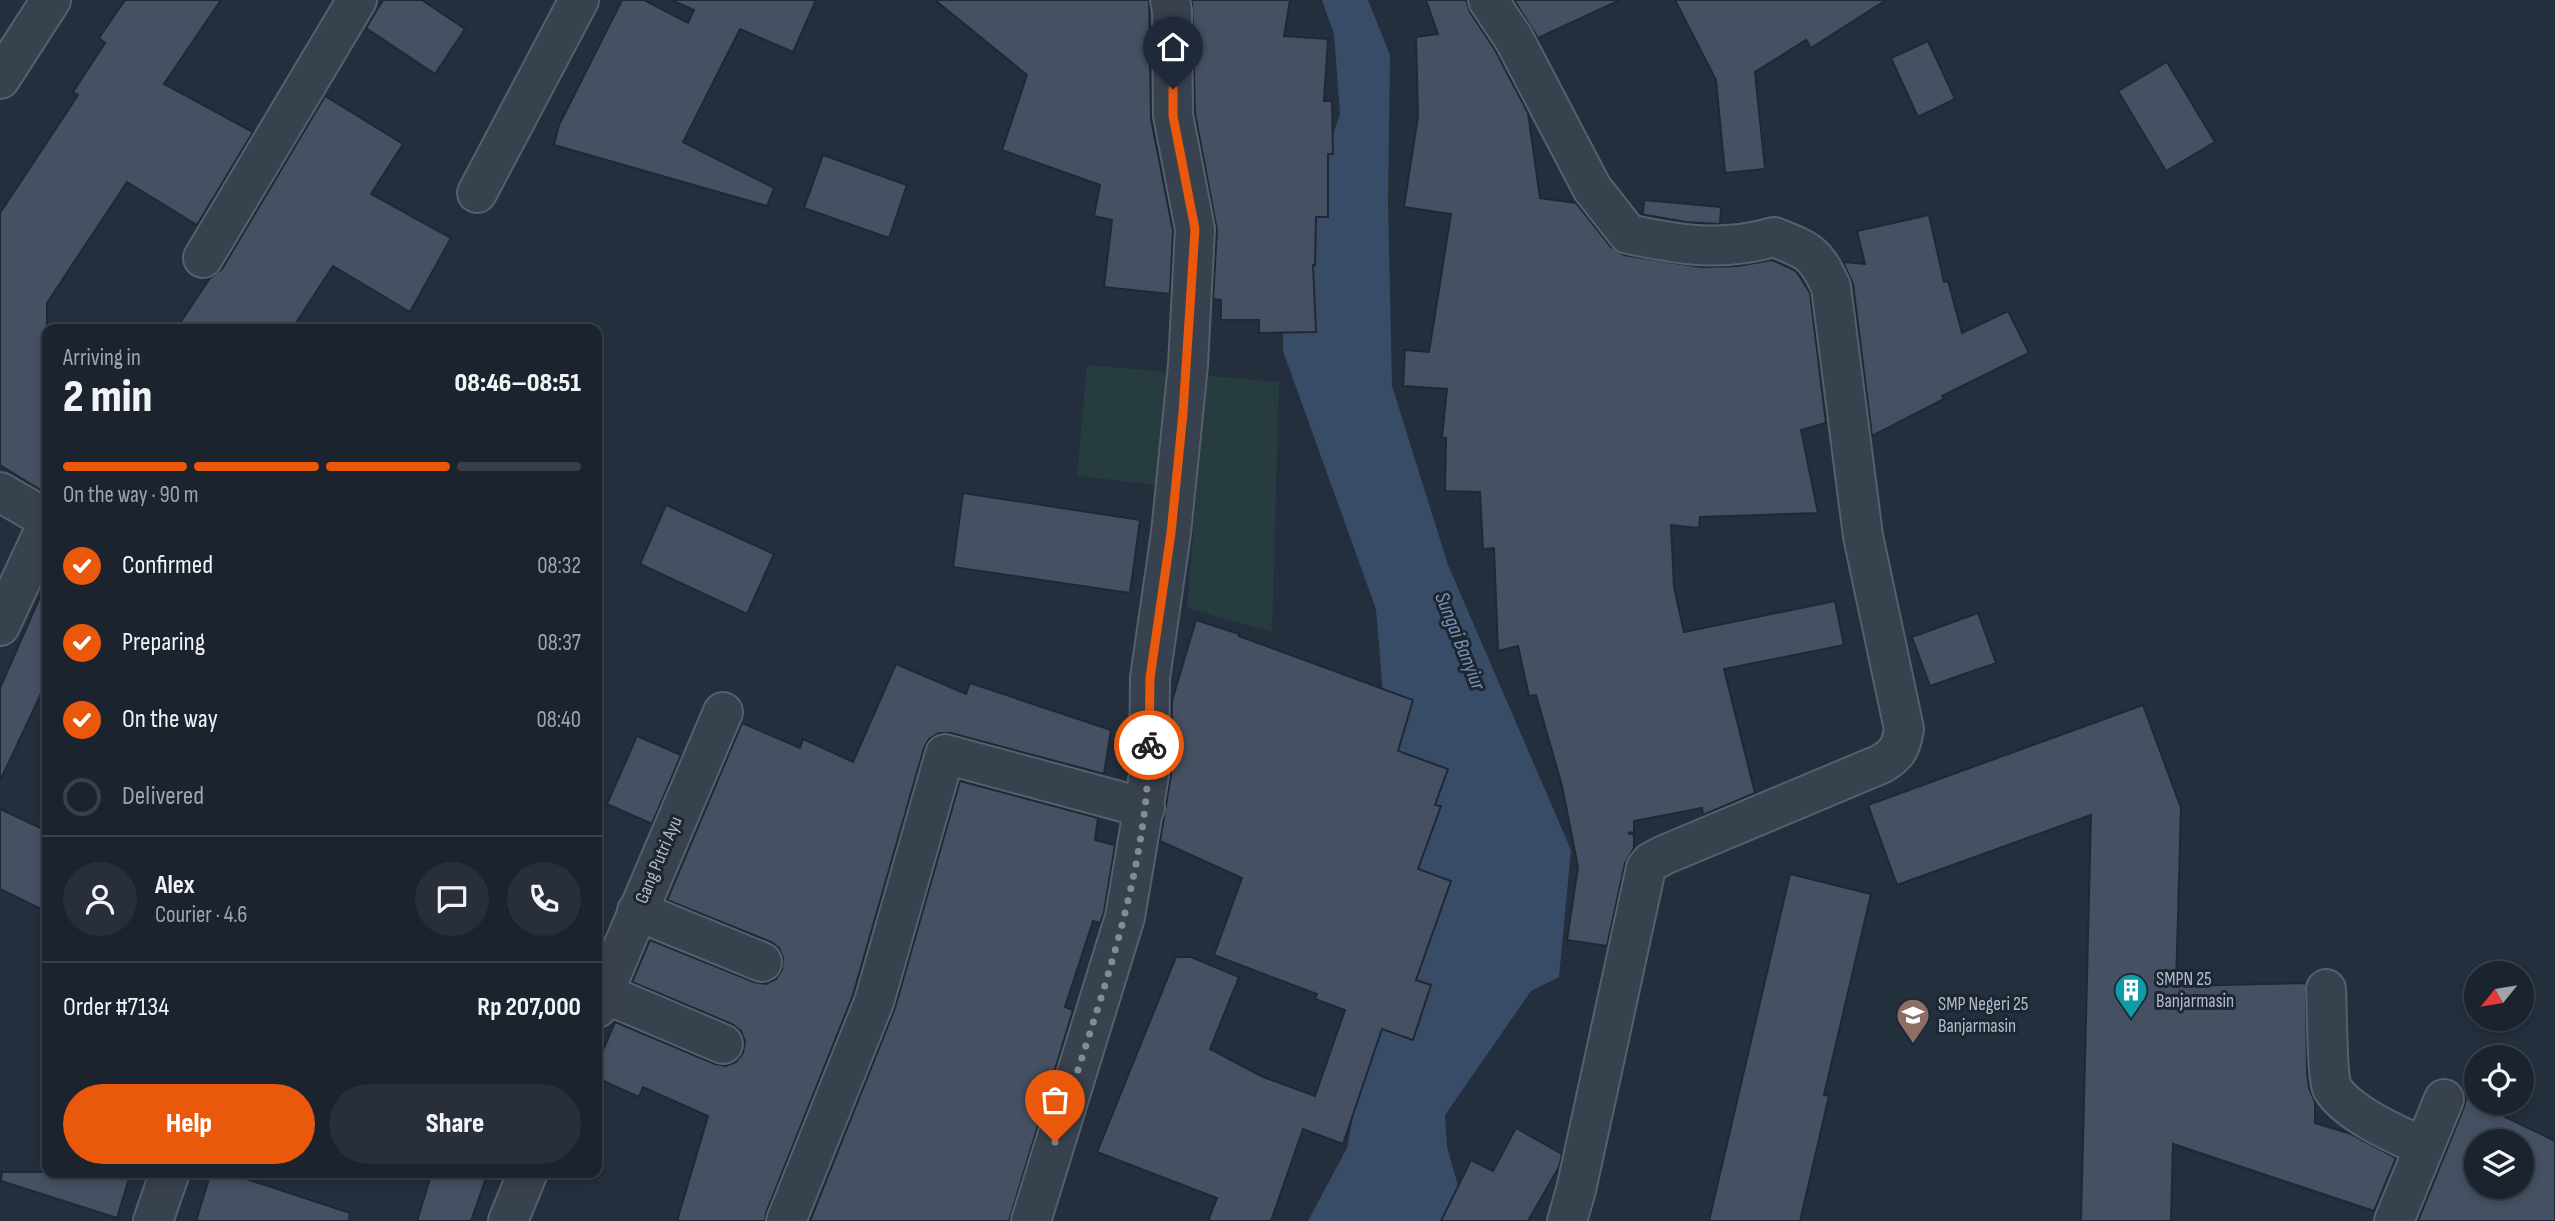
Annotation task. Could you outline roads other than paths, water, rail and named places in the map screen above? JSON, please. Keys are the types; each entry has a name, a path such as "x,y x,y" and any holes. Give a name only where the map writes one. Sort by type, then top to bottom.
{"street":[{"path":"0,79 51,0"},
{"path":"203,258 357,0"},
{"path":"477,193 579,0"},
{"path":"1031,1221 1125,918 1149,775 1150,678 1171,533 1187,378 1195,229 1173,116 1170,0"},
{"path":"1488,0 1514,39 1592,188 1628,234 1684,246 1745,245 1774,237 1814,256 1824,271 1831,287 1863,536 1904,729 1902,745 1896,755 1881,764 1664,855 1651,862 1646,869 1567,1221"},
{"path":"0,492 38,513 42,518"},
{"path":"0,626 42,535"},
{"name":"Gang Putri Ayu","path":"602,996 723,712"},
{"path":"786,1221 874,1002 944,754 1145,808"},
{"path":"637,911 762,962"},
{"path":"2326,989 2331,1086 2343,1100 2378,1126 2424,1147"},
{"path":"602,1002 723,1044"},
{"path":"2394,1221 2444,1099"},
{"path":"153,1221 168,1178"},
{"path":"509,1221 525,1178"}],"water":[{"name":"Sungai Banyiur","path":"1322,0 1368,0 1390,55 1388,202 1392,386 1448,565 1571,850 1559,977 1531,991 1445,1115 1447,1147 1468,1221 1308,1221 1347,1148 1372,1021 1387,742 1376,609 1283,351 1283,315 1304,223 1340,114 1334,34"}],"place":[{"name":"SMPN 25 Banjarmasin","path":"2131,1020"},
{"name":"SMP Negeri 25 Banjarmasin","path":"1913,1045"}]}
